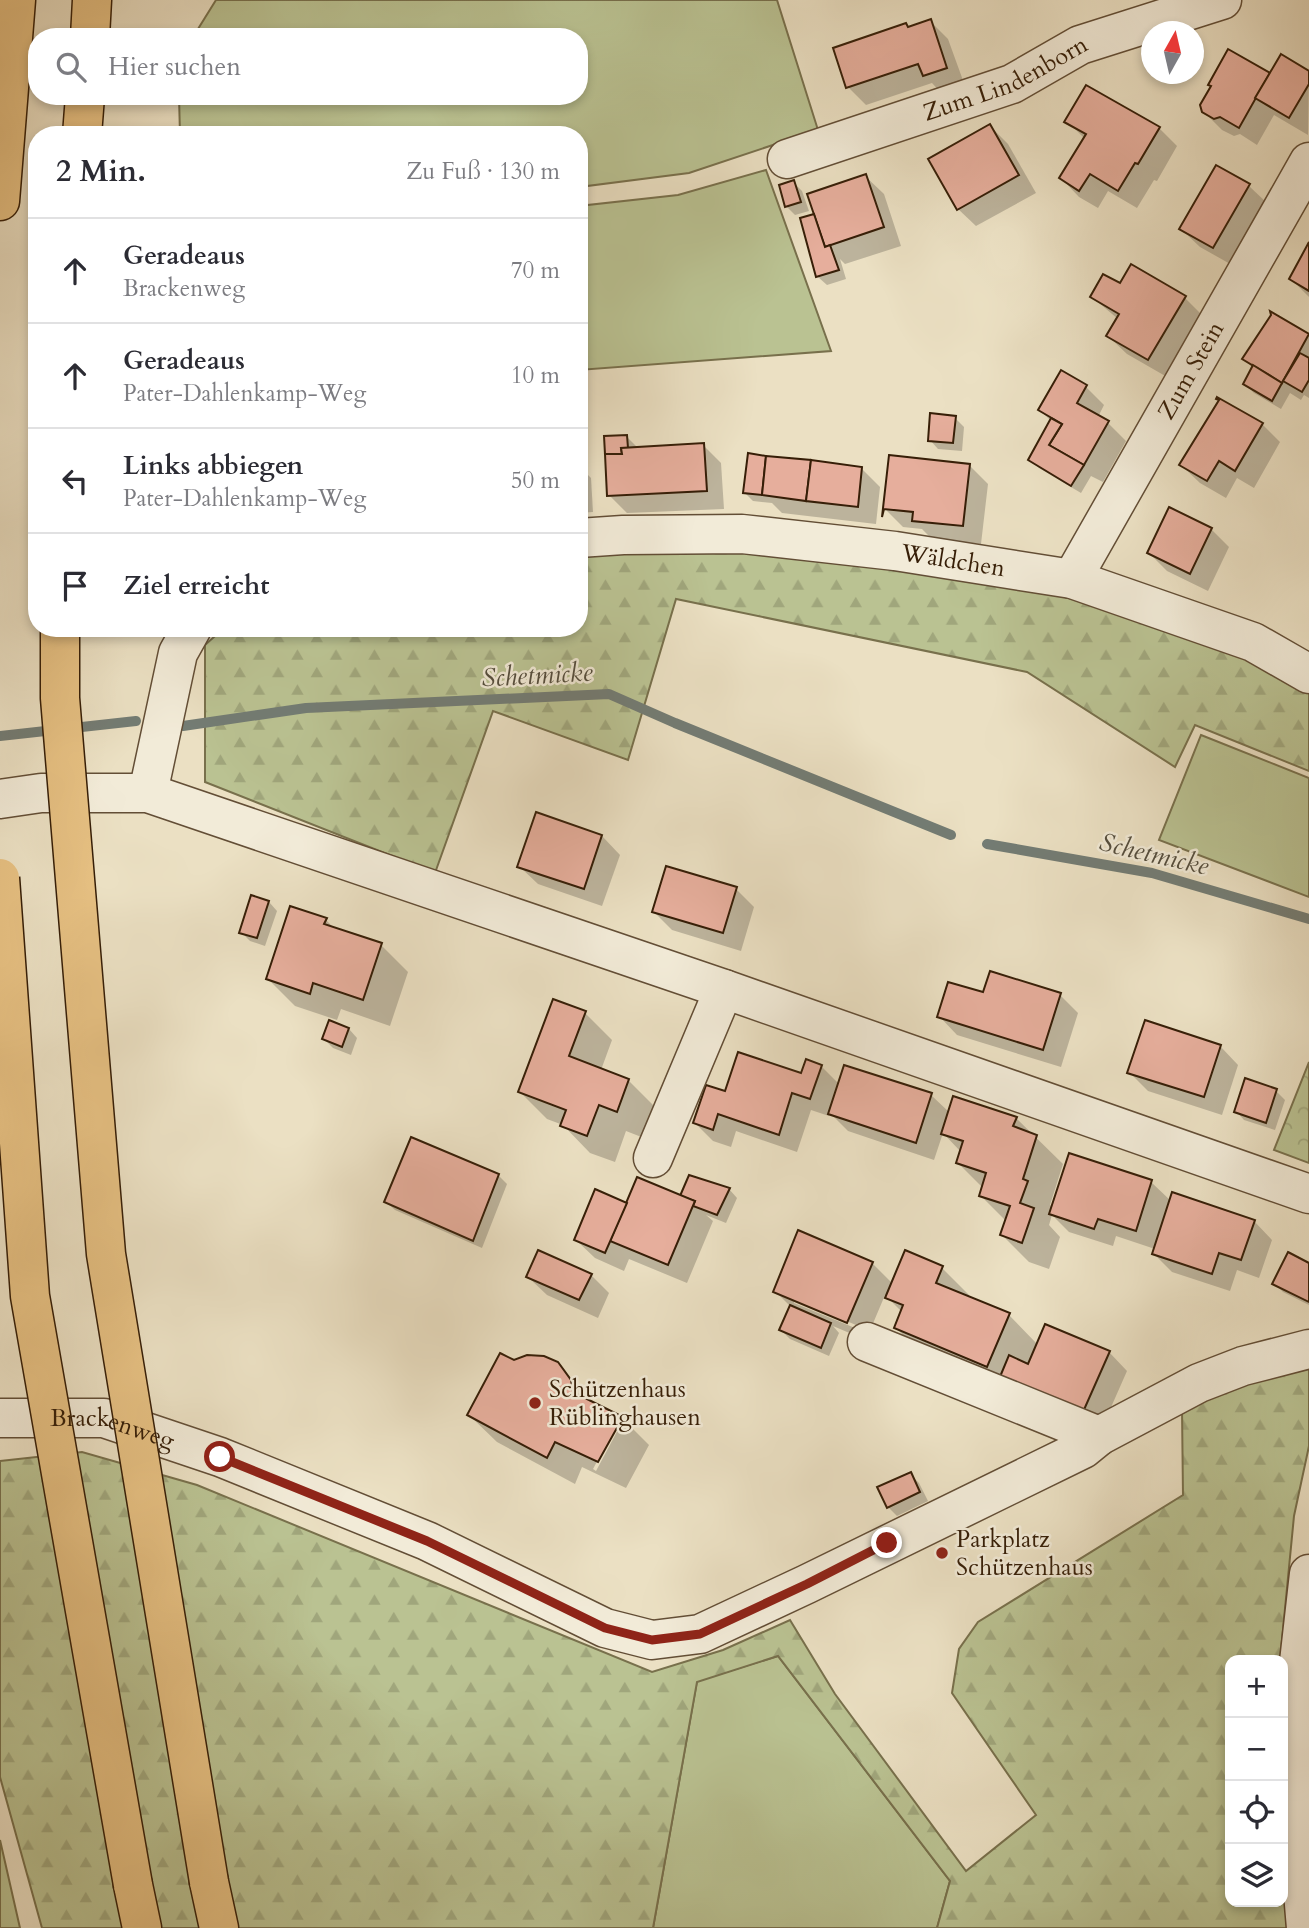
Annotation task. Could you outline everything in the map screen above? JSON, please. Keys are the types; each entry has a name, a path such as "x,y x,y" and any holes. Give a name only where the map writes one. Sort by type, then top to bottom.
{"highway":[{"path":"0,201 16,0"},
{"path":"90,28 92,0"},
{"path":"83,126 84,105"},
{"path":"60,637 60,698 106,1254 209,1882 219,1928"},
{"path":"0,878 30,1296 142,1928"}],"street":[{"name":"Zum Lindenborn","path":"787,159 1012,84 1080,45 1120,15 1222,0"},
{"name":"Zum Stein","path":"1072,579 1309,162"},
{"name":"Wäldchen","path":"588,537 742,534 895,551 1072,579 1253,642 1309,674"},
{"path":"148,793 185,641"},
{"path":"0,799 41,793 148,793 724,989 1309,1194"},
{"path":"653,1158 724,989"},
{"path":"867,1342 1099,1436"},
{"name":"Brackenweg","path":"0,1418 104,1418 220,1457 427,1541 605,1628 652,1640 700,1634 1083,1448 1099,1436 1199,1383 1243,1366 1309,1349"},
{"path":"1306,1928 1295,1798 1298,1671 1309,1574"}],"green space":[{"path":"216,0 777,0 818,130 689,173 588,186 588,126 180,126 179,105 588,105 588,28 199,28"},
{"path":"766,170 831,351 588,369 588,205 678,195"},
{"path":"724,533 986,576 1249,641 1309,672 1309,771 1195,725 1175,767 1027,672 676,599 628,760 493,711 435,873 205,782 205,645 214,637 588,637 588,543"},
{"path":"1201,735 1309,778 1309,897 1159,840"},
{"path":"1309,1062 1309,1163 1274,1150"},
{"path":"1309,1351 1309,1446 1294,1516 1280,1655 1225,1655 1225,1907 1288,1907 1288,1770 1309,1928 937,1928 950,1881 778,1656 697,1682 653,1928 42,1928 0,1777 0,1461 82,1452 197,1485 652,1672 723,1650 790,1620 835,1694 966,1871 1036,1815 952,1693 959,1649 978,1622 1183,1495 1182,1409"},
{"path":"778,1656 950,1881 937,1928 653,1928 697,1681"},
{"path":"0,1840 20,1928 0,1928"}],"building":[{"path":"931,19 947,68 923,76 918,64 846,88 833,48 906,23 908,27"},
{"path":"1228,49 1270,73 1239,128 1220,117 1214,119 1202,112 1200,105"},
{"path":"1281,54 1309,71 1309,84 1289,118 1255,98"},
{"path":"1086,85 1160,127 1118,191 1090,174 1079,191 1059,178 1086,134 1064,122"},
{"path":"990,124 1019,175 957,210 928,159"},
{"path":"1216,165 1250,184 1213,248 1179,229"},
{"path":"866,174 884,227 825,247 807,194"},
{"path":"794,180 801,202 785,207 779,185"},
{"path":"814,214 825,247 830,245 839,270 816,277 800,218"},
{"path":"1309,242 1309,291 1289,279"},
{"path":"1131,264 1186,296 1148,360 1106,336 1119,314 1090,297 1103,274 1120,283"},
{"path":"1270,311 1309,334 1282,383 1242,359 1271,315"},
{"path":"1300,353 1309,358 1309,380 1302,392 1283,381"},
{"path":"1253,365 1282,383 1272,401 1243,384"},
{"path":"1061,370 1087,385 1077,403 1109,421 1084,465 1049,445 1062,424 1038,410"},
{"path":"1217,397 1263,423 1235,471 1219,461 1207,481 1179,465 1219,400"},
{"path":"930,413 956,416 953,443 928,441"},
{"path":"1051,418 1062,424 1049,445 1084,465 1071,486 1028,460"},
{"path":"627,435 628,448 621,448 622,454 605,454 604,436"},
{"path":"704,443 707,491 607,496 605,454 622,454 621,448"},
{"path":"748,453 766,456 762,495 743,493"},
{"path":"889,455 970,464 963,526 912,521 913,512 884,509 882,517"},
{"path":"766,456 811,460 806,501 762,495"},
{"path":"811,460 862,467 858,507 806,501"},
{"path":"1169,507 1212,528 1190,574 1147,553"},
{"path":"536,812 602,835 584,889 517,867"},
{"path":"666,866 737,887 723,933 652,912"},
{"path":"251,895 269,901 257,938 239,933"},
{"path":"290,906 327,918 324,924 382,943 363,1000 313,983 310,994 266,979"},
{"path":"990,971 1061,993 1043,1050 937,1017 948,982 983,992"},
{"path":"553,999 586,1011 569,1056 629,1079 617,1112 599,1105 587,1136 560,1126 566,1110 518,1092"},
{"path":"329,1020 349,1028 342,1047 322,1039"},
{"path":"1145,1020 1221,1045 1204,1097 1127,1073"},
{"path":"738,1052 801,1073 806,1059 822,1065 810,1099 792,1093 779,1135 718,1114 713,1130 693,1123 706,1085 725,1091"},
{"path":"844,1065 932,1093 916,1143 828,1114"},
{"path":"1245,1078 1277,1089 1266,1123 1234,1112"},
{"path":"953,1096 1017,1117 1013,1126 1037,1135 1023,1179 1028,1181 1020,1203 1034,1208 1022,1243 1000,1235 1010,1206 979,1196 986,1173 956,1163 963,1141 941,1134"},
{"path":"411,1137 499,1174 473,1241 384,1202"},
{"path":"1069,1153 1152,1180 1136,1231 1098,1219 1094,1229 1049,1214"},
{"path":"689,1175 730,1188 717,1215 693,1206 695,1201 680,1196"},
{"path":"637,1177 695,1201 668,1265 610,1241"},
{"path":"595,1189 627,1203 605,1253 574,1240"},
{"path":"1172,1192 1255,1220 1241,1260 1219,1253 1212,1274 1152,1254"},
{"path":"798,1230 873,1262 847,1323 773,1292"},
{"path":"538,1250 592,1274 579,1300 526,1277"},
{"path":"905,1250 943,1266 936,1283 1010,1313 987,1367 894,1328 903,1305 885,1298"},
{"path":"1288,1252 1309,1263 1309,1302 1272,1284"},
{"path":"790,1305 831,1323 821,1348 779,1330"},
{"path":"1045,1324 1110,1351 1083,1412 997,1384 1009,1355 1028,1364"},
{"name":"Schützenhaus Rüblinghausen","path":"500,1353 514,1360 527,1355 544,1356 558,1362 571,1380 573,1392 623,1417 598,1462 555,1442 547,1458 467,1415"},
{"path":"911,1472 920,1492 887,1508 877,1487"}],"waterway":[{"name":"Schetmicke","path":"183,726 306,708 609,694 951,835"},
{"name":"Schetmicke","path":"0,736 136,721"},
{"name":"Schetmicke","path":"987,844 1152,873 1309,919"}],"place":[{"name":"Schützenhaus Rüblinghausen","path":"535,1403"},
{"name":"Parkplatz Schützenhaus","path":"942,1553"}],"route":[{"path":"220,1457 427,1541 605,1628 652,1640 700,1634 887,1543"}]}
